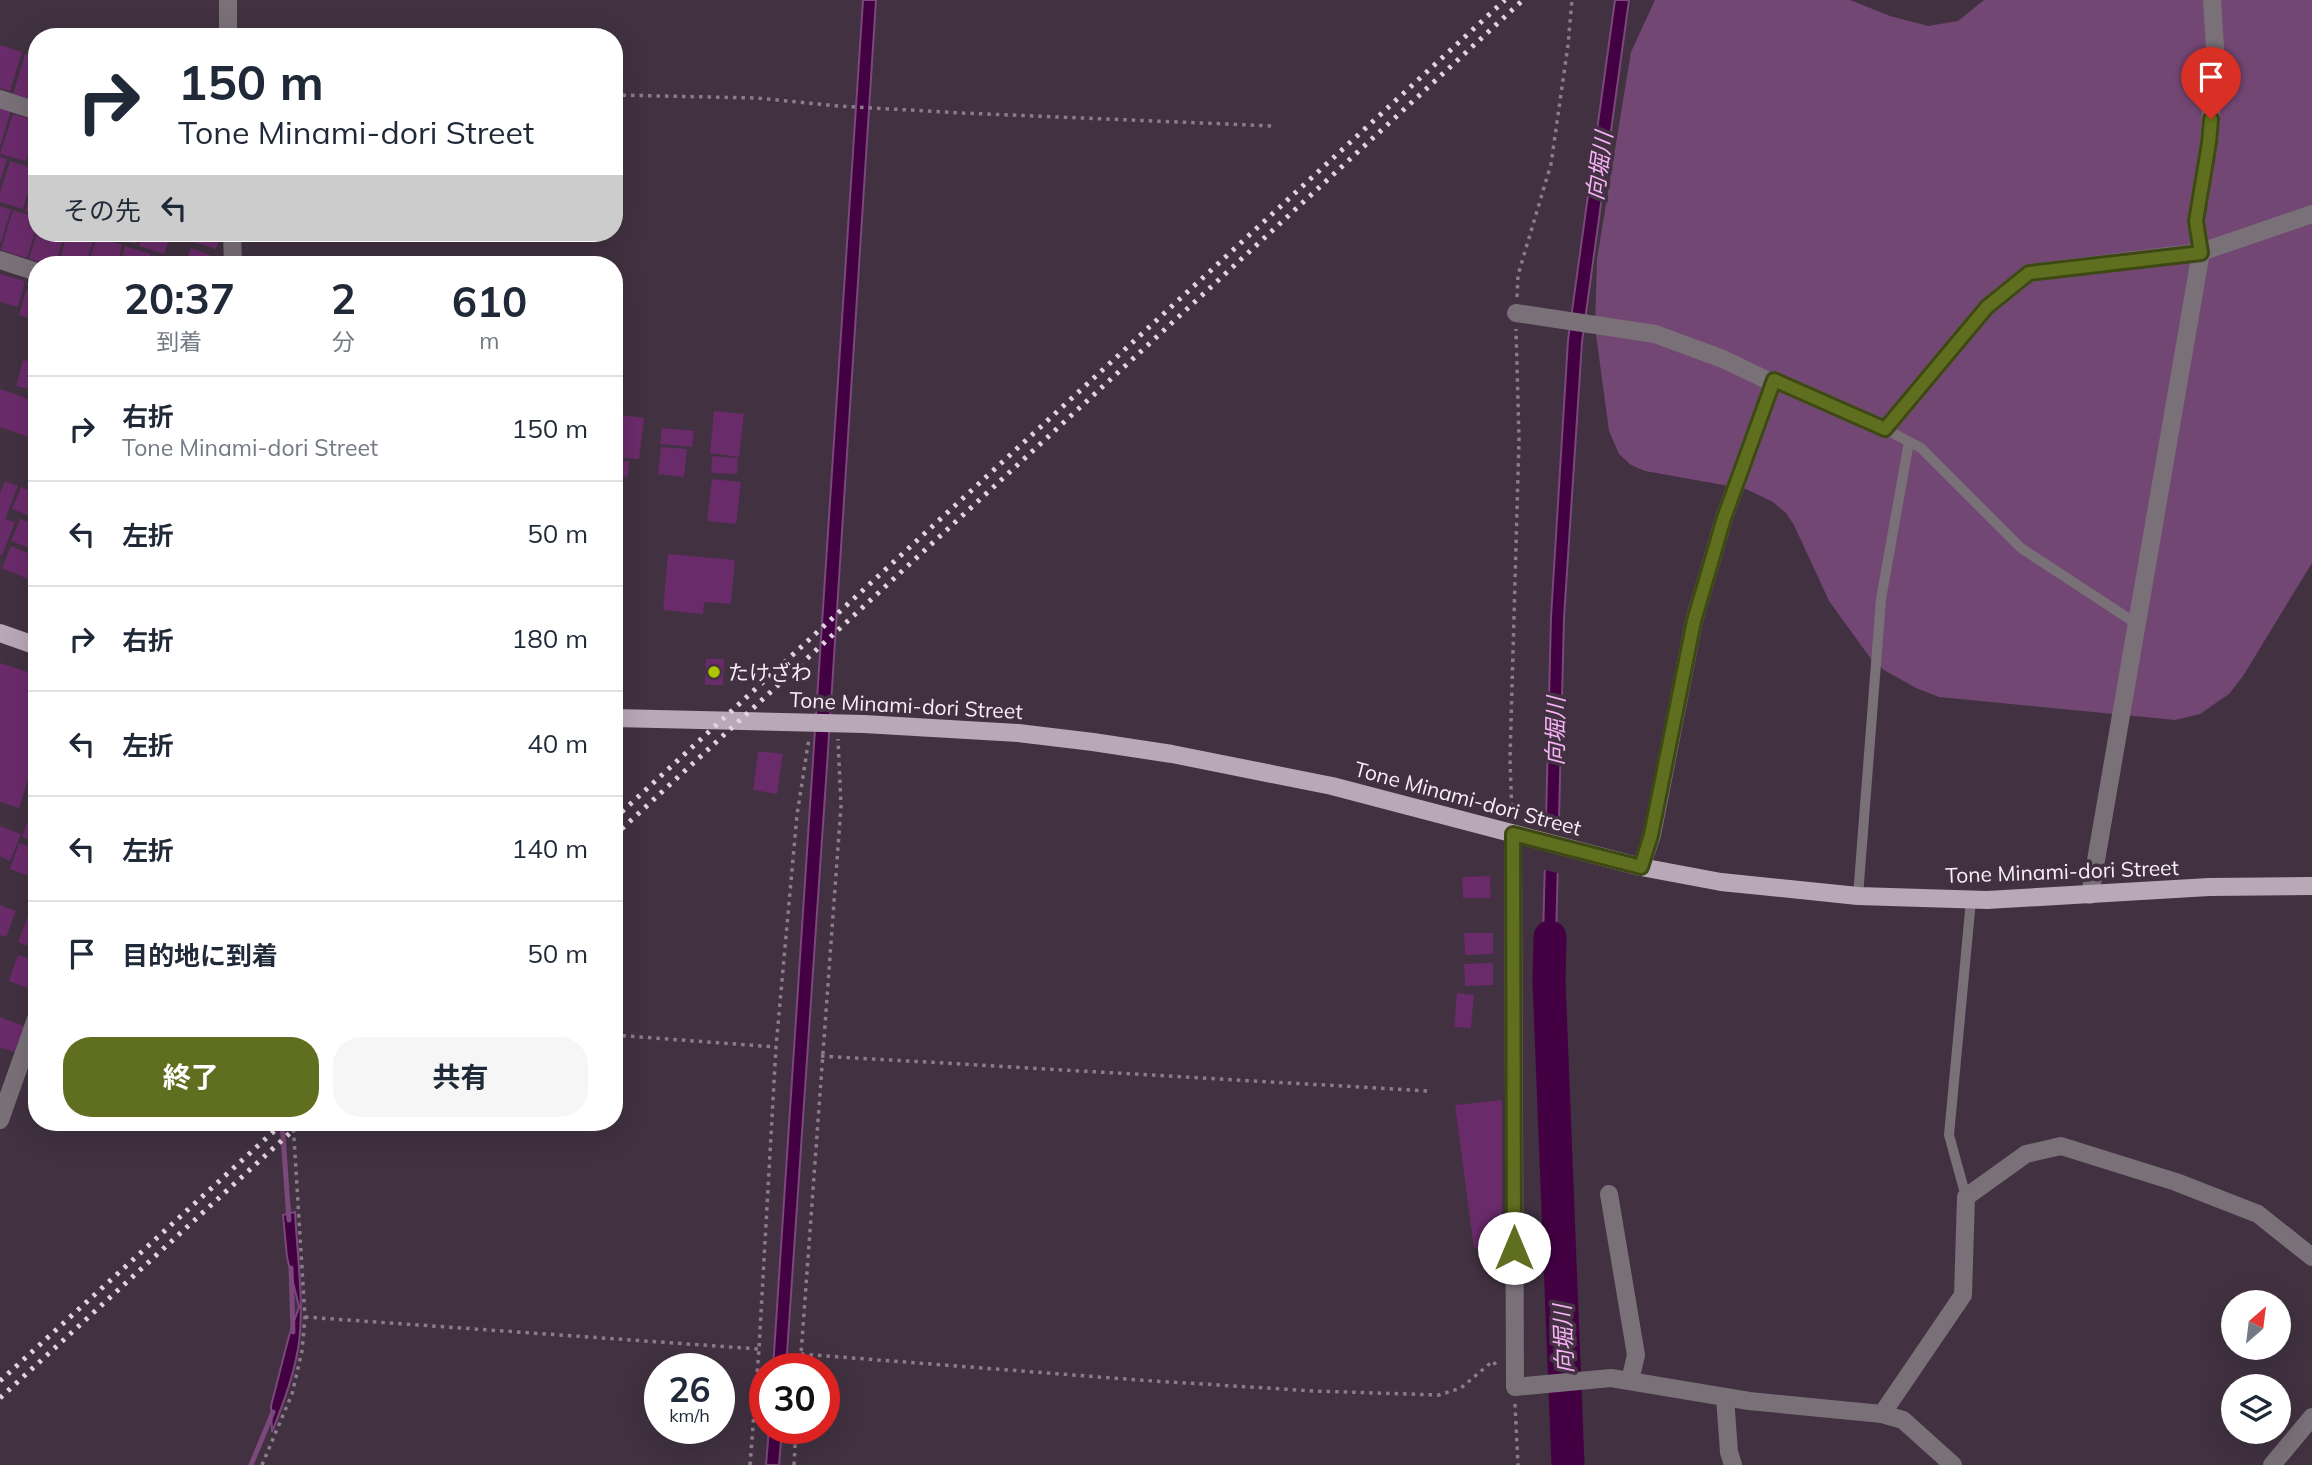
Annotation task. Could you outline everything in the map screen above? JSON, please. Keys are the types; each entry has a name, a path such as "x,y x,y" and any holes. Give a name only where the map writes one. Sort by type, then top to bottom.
{"main road":[{"path":"0,633 28,643"},
{"name":"Tone Minami-dori Street","path":"623,718 839,722 1018,733 1172,754 1332,786 1641,867 1721,882 1858,896 1971,900 2209,887 2312,886"}],"street":[{"path":"228,0 228,28"},
{"path":"2090,895 2201,253 2196,221 2209,143 2215,47 2212,0"},
{"path":"0,99 28,108"},
{"path":"1641,867 1651,835 1694,621 1724,518 1774,380 1885,429 1987,307 2029,273 2201,253 2312,214"},
{"path":"0,260 28,269"},
{"path":"1516,313 1655,334 1723,359 1773,383"},
{"path":"1516,835 1515,1387 1611,1378 1725,1397 1882,1414 1903,1420 1953,1465"},
{"path":"0,1120 28,1041"},
{"path":"1882,1414 1963,1295 1966,1197 2026,1154 2061,1146 2176,1182 2258,1214 2312,1257"},
{"path":"1609,1194 1636,1355 1630,1381"},
{"path":"1725,1397 1729,1452 1733,1465"},
{"path":"2272,1465 2312,1417"}],"lane":[{"path":"1885,429 1921,448 2021,548 2137,624"},
{"path":"1858,896 1881,599 1909,442"},
{"path":"1966,1197 1949,1135 1971,900"}],"path":[{"path":"1516,835 1510,759 1519,439 1516,313 1518,275 1550,164 1572,0"},
{"path":"623,95 757,98 962,113 1274,125"},
{"path":"750,1465 776,1047 797,815 810,722"},
{"path":"801,1353 841,806 839,722"},
{"path":"623,1036 776,1047"},
{"path":"821,1056 1428,1091"},
{"path":"262,1465 292,1394 302,1352 305,1317 294,1131"},
{"path":"305,1317 759,1349"},
{"path":"840,1357 1314,1391 1439,1395 1461,1388 1493,1361 1515,1387 1518,1465"},
{"path":"794,1465 795,1444"}],"shaded area":[{"path":"1655,0 1850,0 1890,16 1928,26 1958,21 1984,0 2312,0 2312,563 2243,676 2229,694 2200,714 2175,720 1939,697 1916,688 1884,670 1871,659 1829,601 1794,525 1786,513 1773,502 1746,489 1645,471 1631,465 1619,454 1609,431 1595,327 1597,259 1631,52"}],"water":[{"path":"863,0 876,0 787,1353 774,1353"},
{"path":"1615,0 1629,0 1582,342 1564,618 1555,980 1542,980 1551,617 1568,340"},
{"path":"295,1212 301,1299 300,1333 296,1360 272,1432 271,1406 299,1307 287,1257 283,1215"},
{"path":"768,1444 781,1444 779,1465 766,1465"}],"pier":[{"path":"1542,816 1563,822 1561,874 1541,869"}],"building":[{"path":"0,45 22,52 10,91 0,88"},
{"path":"25,54 28,55 28,98 13,94"},
{"path":"0,107 11,110 1,144 0,143"},
{"path":"13,114 28,118 26,161 0,154"},
{"path":"0,157 7,159 1,179 0,179"},
{"path":"10,161 28,167 28,192 23,209 0,202 0,193"},
{"path":"0,206 11,210 1,242 0,242"},
{"path":"13,210 28,215 28,242 32,242 27,258 1,250"},
{"path":"34,242 62,242 58,256 30,256"},
{"path":"65,242 93,242 88,256 61,256"},
{"path":"95,242 122,245 119,256 91,256"},
{"path":"140,242 168,242 164,254 139,246"},
{"path":"194,242 218,242 216,249"},
{"path":"125,246 151,254 150,256 122,256"},
{"path":"191,248 213,256 188,256"},
{"path":"0,274 25,281 18,307 0,302"},
{"path":"26,290 28,290 28,318 19,315"},
{"path":"23,360 28,361 28,389 16,386"},
{"path":"0,389 28,399 28,437 0,427"},
{"path":"714,411 744,414 739,457 710,453"},
{"path":"623,415 644,418 639,459 623,458"},
{"path":"662,428 694,431 692,447 660,444"},
{"path":"661,447 687,449 684,477 658,474"},
{"path":"712,456 738,458 737,474 711,473"},
{"path":"623,461 629,461 628,477 623,476"},
{"path":"712,479 741,482 736,524 707,521"},
{"path":"5,481 18,486 5,519 15,522 2,555 0,494"},
{"path":"21,487 28,490 28,515 12,509"},
{"path":"20,519 28,522 28,548 11,541"},
{"path":"11,546 28,553 28,579 2,568"},
{"path":"668,554 735,560 731,604 704,602 703,614 663,610"},
{"name":"たけざわ","path":"706,659 724,659 723,685 705,685"},
{"path":"0,663 28,672 28,780 19,808 0,802"},
{"path":"758,751 783,754 777,794 753,790"},
{"path":"28,821 28,839 22,837"},
{"path":"0,826 21,834 10,861 0,856"},
{"path":"19,843 28,846 28,876 10,869"},
{"path":"1490,876 1491,898 1463,898 1462,877"},
{"path":"0,905 16,911 6,937 0,935"},
{"path":"28,916 28,946 18,942"},
{"path":"1464,933 1493,933 1493,954 1465,955"},
{"path":"18,955 28,959 28,988 9,981"},
{"path":"1493,963 1493,985 1465,986 1464,964"},
{"path":"1457,993 1474,995 1471,1028 1454,1027"},
{"path":"0,1017 24,1026 14,1052 0,1047"},
{"path":"1502,1100 1502,1246 1474,1248 1455,1105"}],"waterway":[{"name":"向堀川","path":"1550,937 1549,981 1568,1465"},
{"path":"283,1131 289,1220"},
{"path":"291,1268 293,1332"},
{"path":"251,1465 273,1412"}],"railway":[{"path":"623,811 1505,0"},
{"path":"623,828 1523,0"},
{"path":"0,1381 274,1131"},
{"path":"0,1398 292,1131"}],"place":[{"name":"たけざわ","path":"714,672"}],"route":[{"path":"1514,1248 1513,834 1641,867 1650,842 1694,621 1724,518 1774,380 1885,429 1987,307 2029,273 2201,253 2196,221 2211,119"}]}
